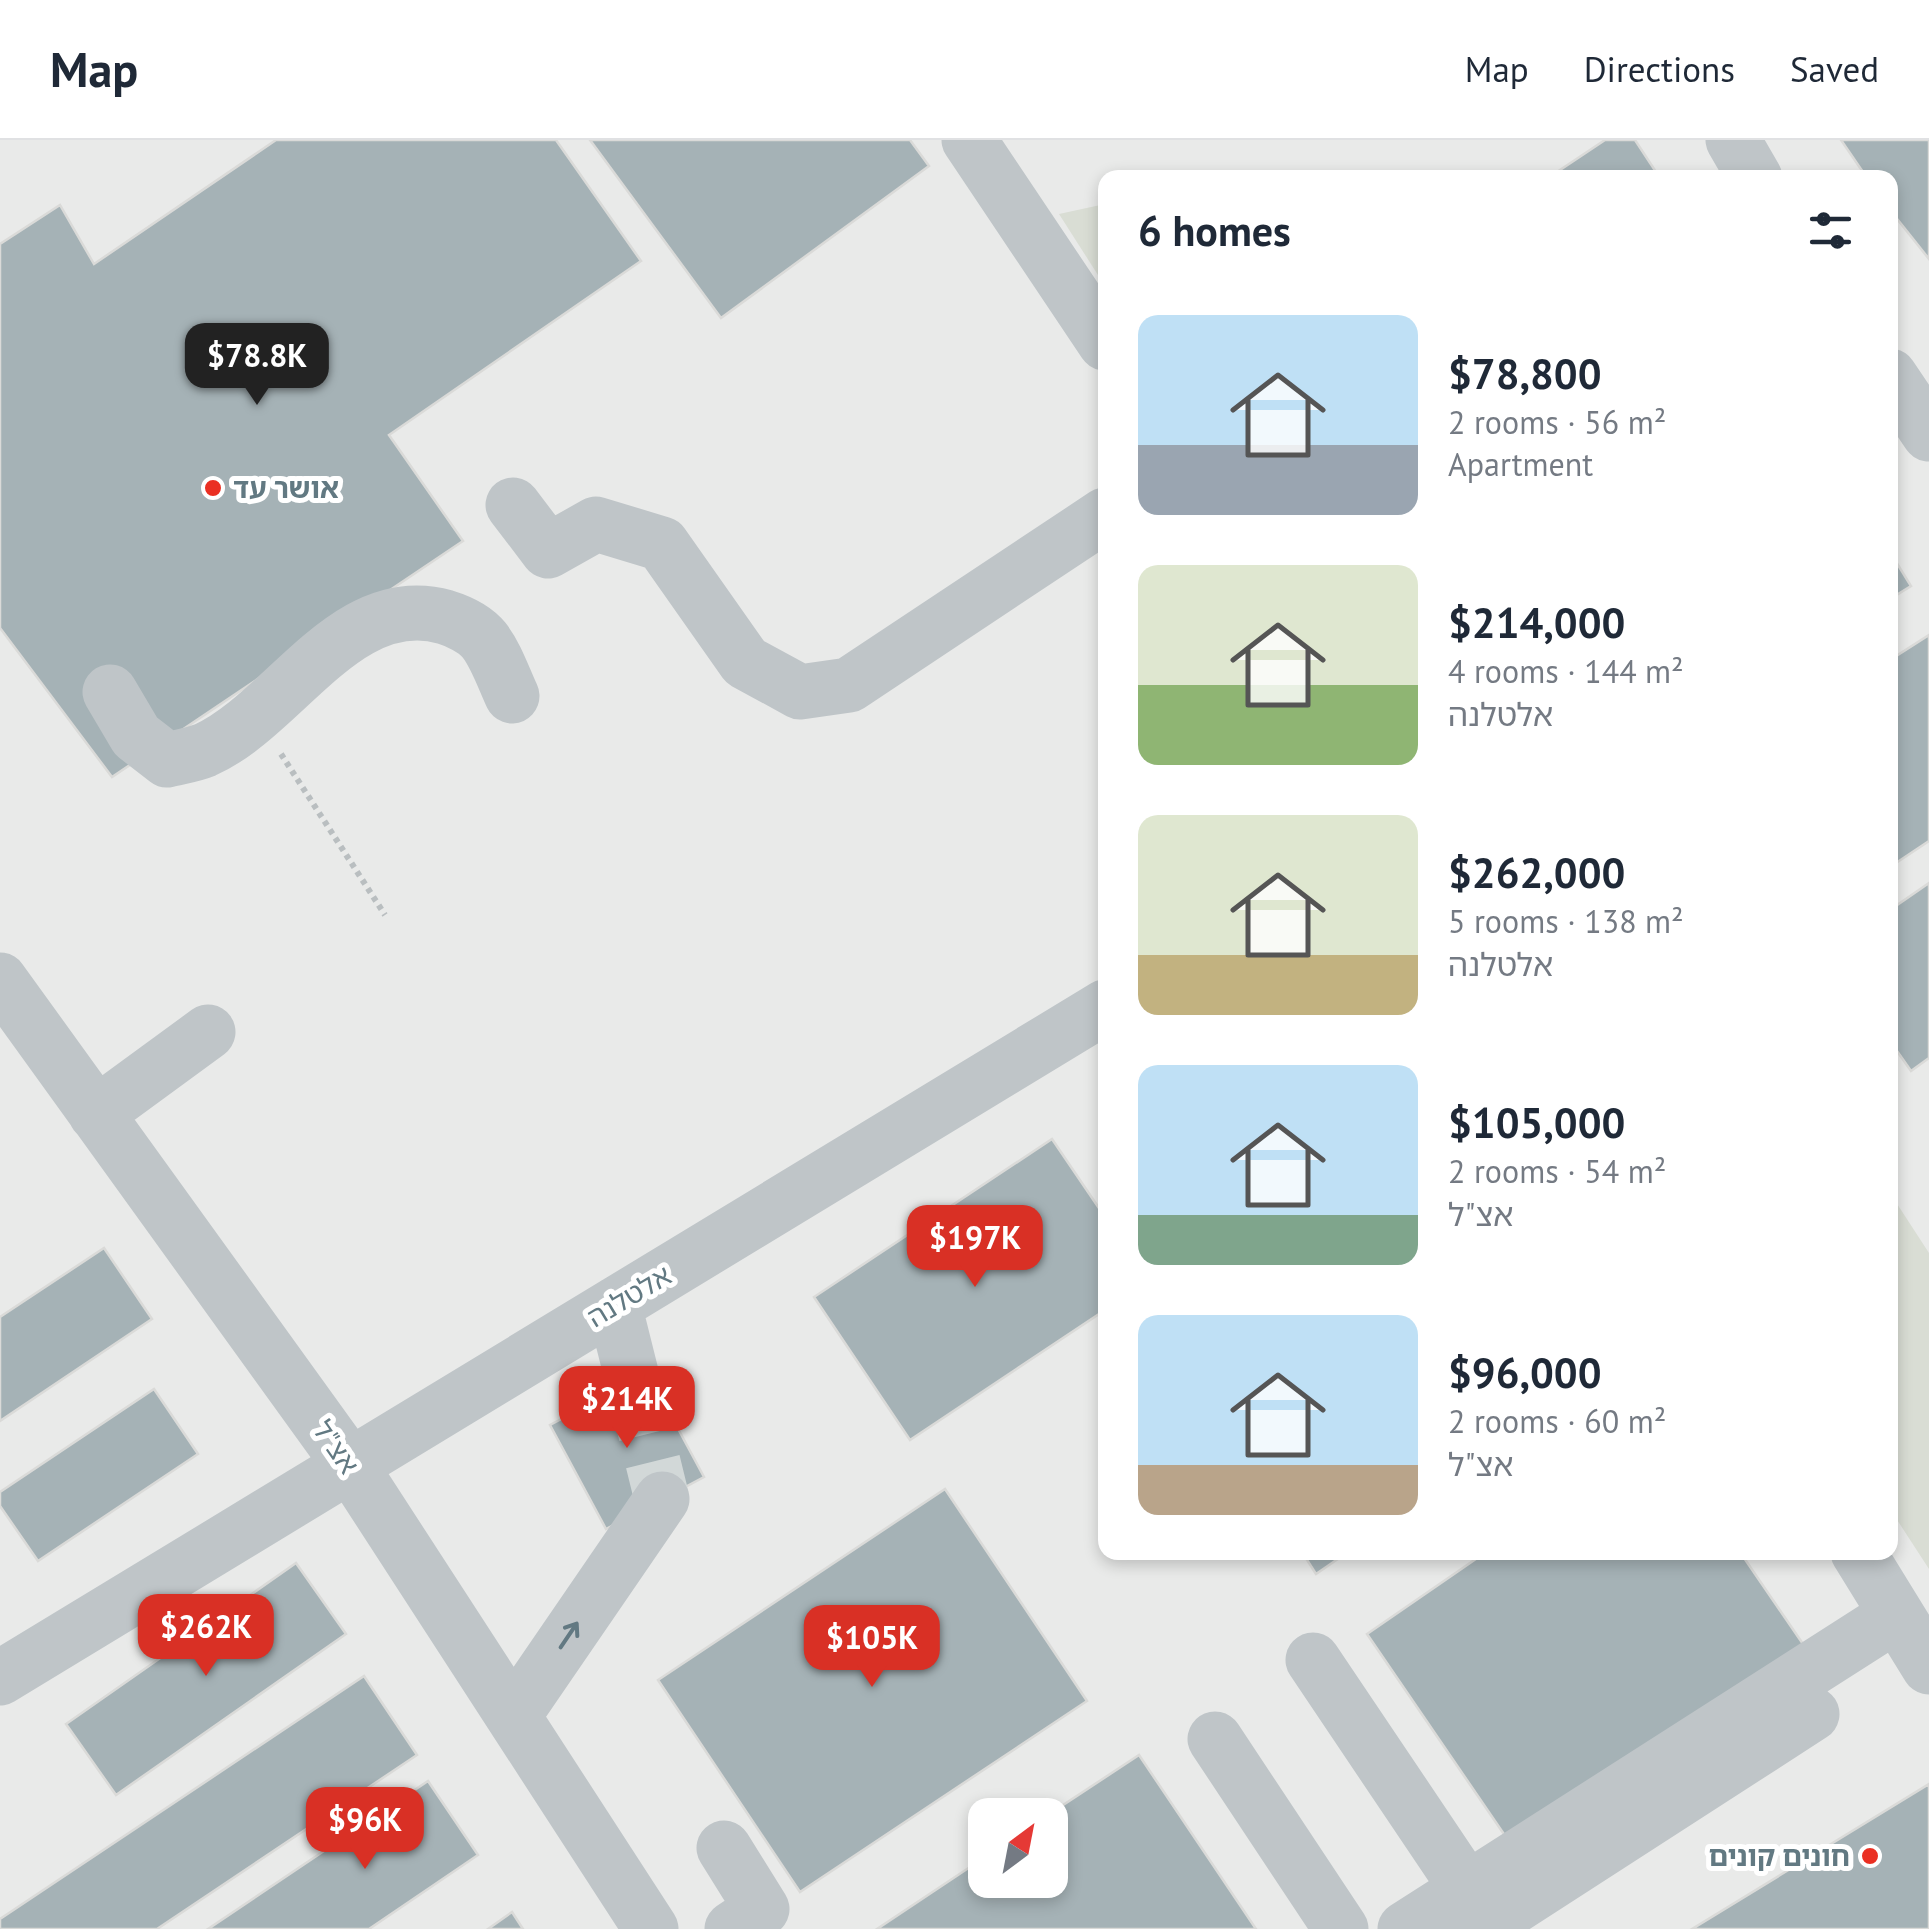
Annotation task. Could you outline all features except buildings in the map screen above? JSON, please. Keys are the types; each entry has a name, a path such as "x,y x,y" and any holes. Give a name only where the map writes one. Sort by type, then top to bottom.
{"street":[{"path":"969,140 1098,333"},
{"path":"1733,140 1750,170"},
{"path":"1898,388 1929,434"},
{"path":"513,505 548,551 596,524 662,544 745,662 800,692 849,685 1098,520"},
{"path":"110,692 136,736 167,760 205,750 295,684 329,649 380,620 420,610 459,621 484,640 512,696"},
{"name":"אצ\"ל","path":"0,980 350,1466 651,1929"},
{"name":"אלטלנה","path":"0,1678 1098,1011"},
{"path":"96,1114 208,1032"},
{"path":"614,1305 633,1381"},
{"path":"514,1715 662,1499"},
{"path":"1405,1929 1473,1909 1914,1643 1863,1560"},
{"path":"1313,1660 1473,1909"},
{"path":"1215,1739 1341,1929"},
{"path":"724,1848 762,1909 732,1929"}],"path":[{"path":"274,744 385,915"}],"shaded area":[{"path":"0,140 1929,140 1929,1929 0,1929"},
{"path":"1098,206 1098,275 1059,214"},
{"path":"1898,1205 1929,1253 1929,1569 1898,1521"}],"tunnel":[{"path":"633,1381 662,1499"}],"place":[{"name":"אושר עד","path":"213,488"},
{"name":"חונים קונים","path":"1870,1856"}]}
